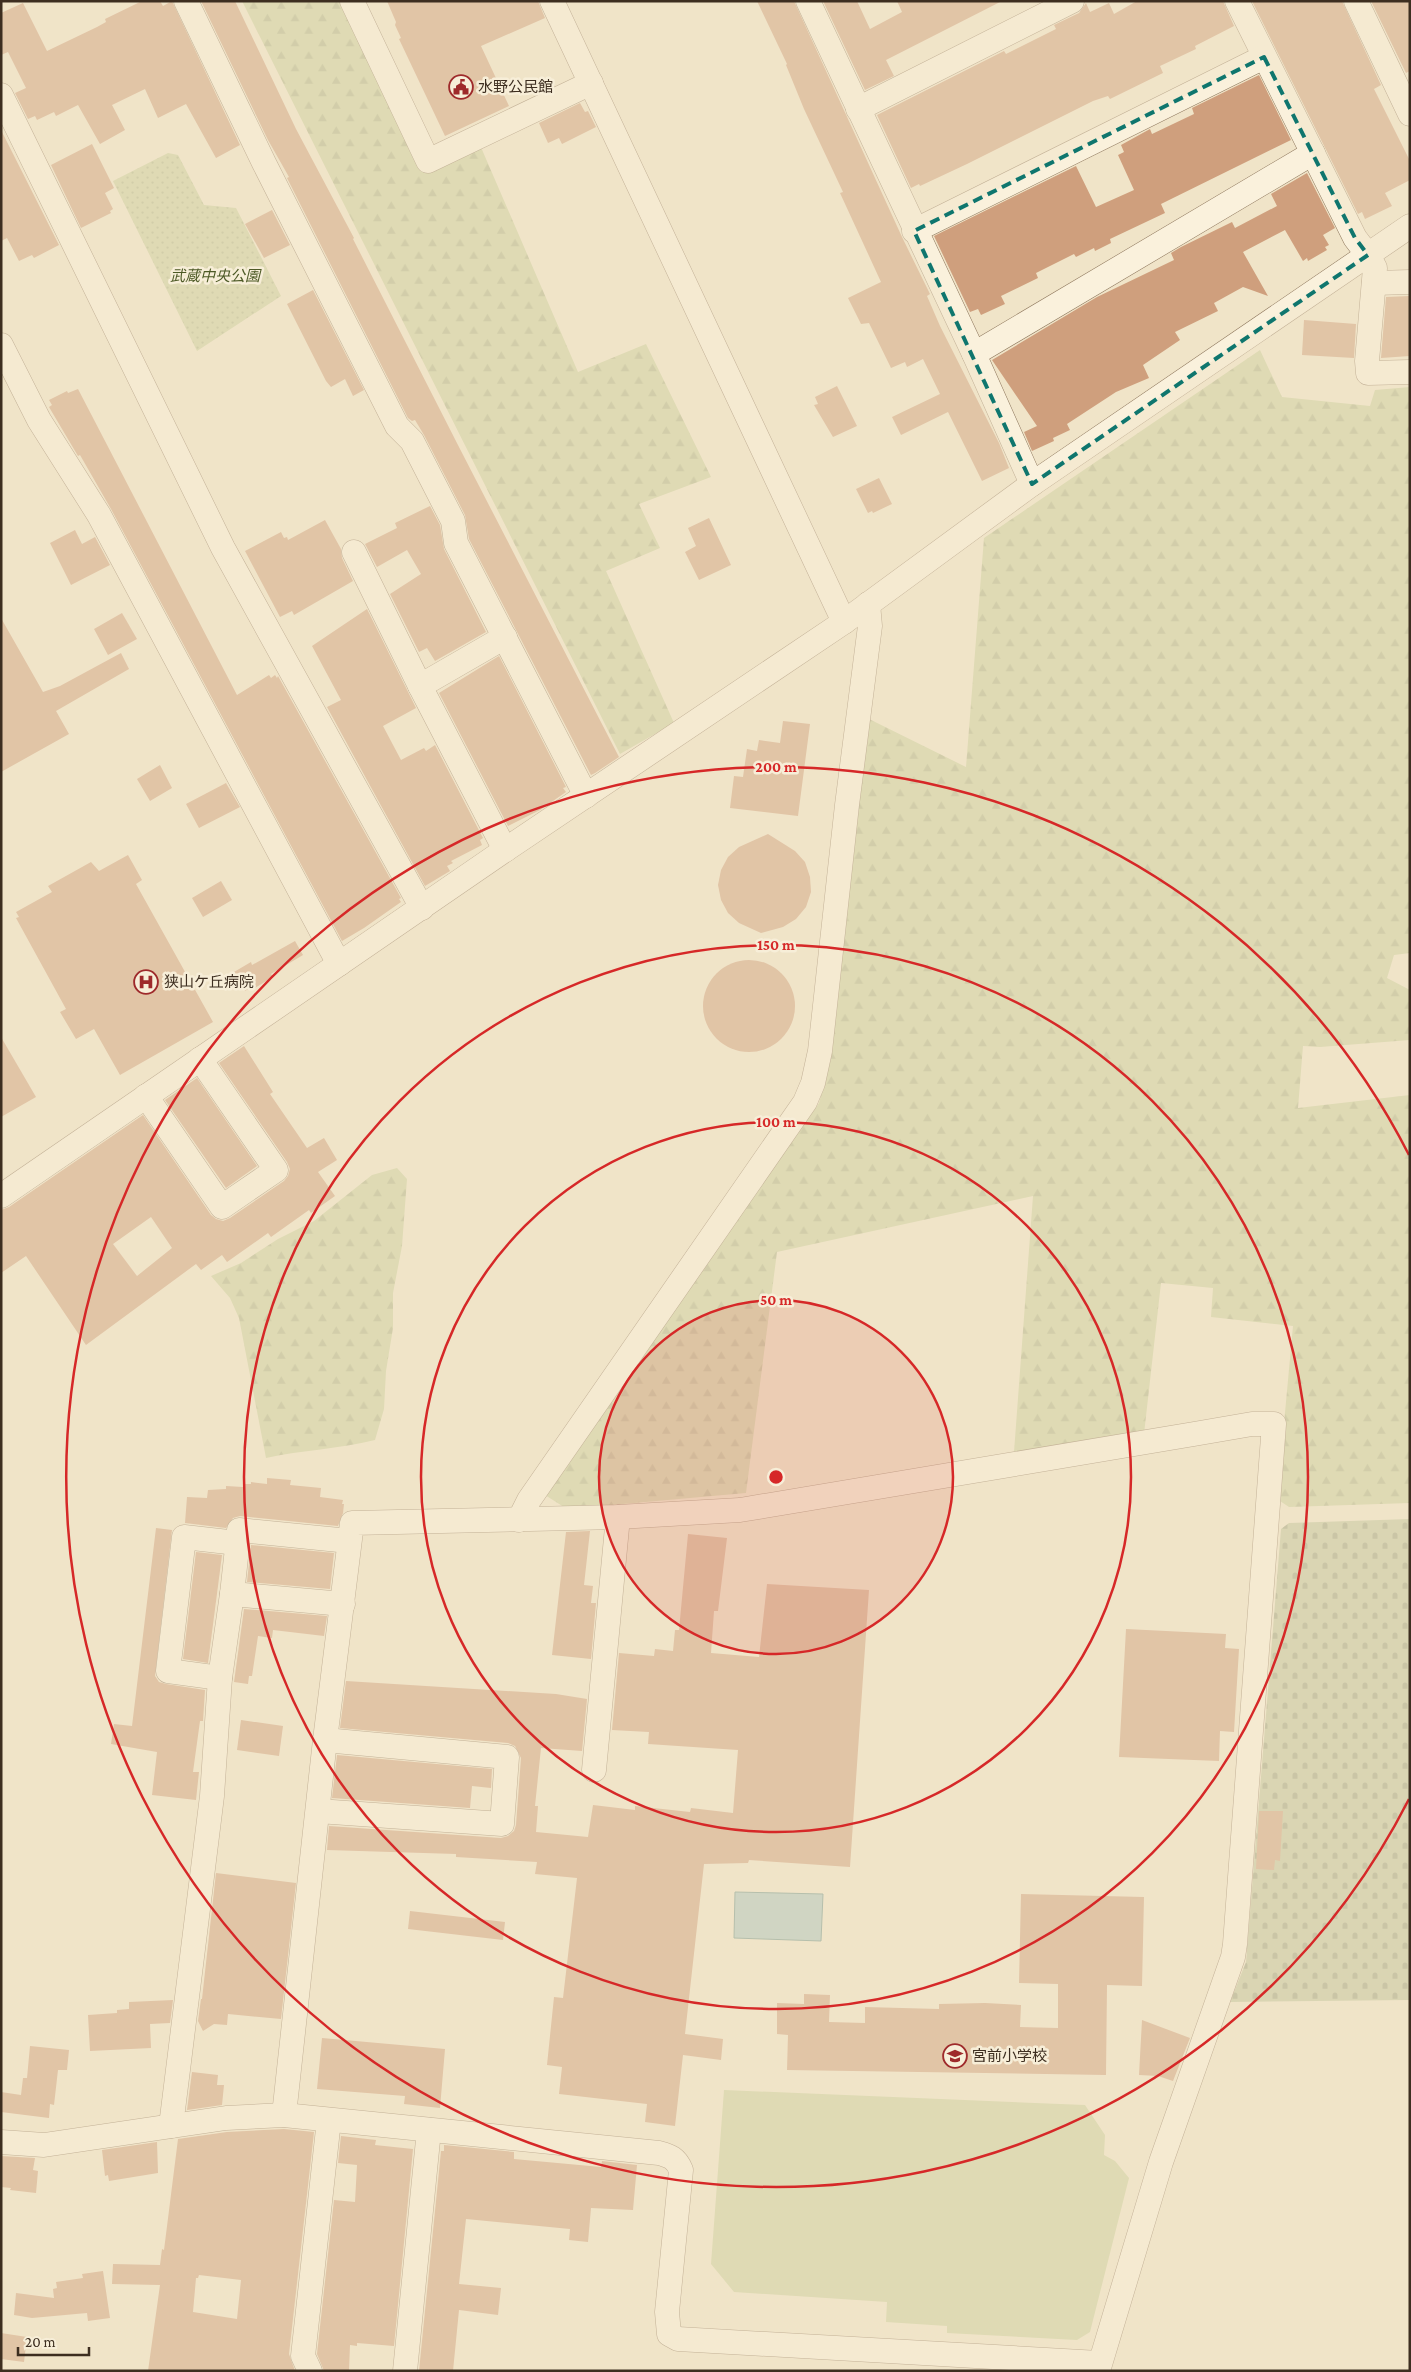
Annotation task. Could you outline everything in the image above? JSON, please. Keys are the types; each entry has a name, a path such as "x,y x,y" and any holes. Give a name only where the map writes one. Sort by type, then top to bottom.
{"street":[{"path":"186,1 264,163 397,426 412,441 453,520 456,543 586,796"},
{"path":"352,1 428,161 591,83"},
{"path":"552,1 844,622"},
{"path":"808,1 914,231 974,354 1032,484"},
{"path":"858,109 1072,1"},
{"path":"1238,1 1355,238 1368,255 1374,268 1368,373 1410,372"},
{"path":"1356,1 1410,114"},
{"path":"914,231 1264,56"},
{"path":"1,95 222,548 422,908"},
{"path":"974,354 1313,153"},
{"path":"1,1196 505,850 844,622 1032,484 1410,226"},
{"path":"1374,283 1410,282"},
{"path":"1,345 39,420 99,515 339,964"},
{"path":"354,552 420,686 505,850"},
{"path":"519,1520 529,1500 805,1102 814,1083 820,1052 847,805 870,626 868,604"},
{"path":"420,686 505,637"},
{"path":"146,1096 222,1207 276,1170 200,1059"},
{"path":"1,2142 44,2144 226,2118 284,2115 658,2153 670,2156 678,2162 681,2170 668,2312 669,2334 678,2339 1099,2367 1161,2162 1233,1957 1274,1424 1252,1424 740,1510 618,1517 352,1523 325,1740 284,2115"},
{"path":"594,1770 618,1517"},
{"path":"171,2126 212,1796 220,1678 239,1530 349,1541"},
{"path":"220,1678 168,1672 184,1537 237,1544"},
{"path":"232,1594 342,1604"},
{"path":"318,1811 502,1824 507,1756 325,1740"},
{"path":"310,2371 303,2356 329,2120"},
{"path":"405,2371 430,2130"}],"highlighted area":[{"path":"1264,57 1355,238 1368,255 1032,484 914,231"}],"green space":[{"path":"242,1 344,1 426,170 439,169 480,145 578,372 646,344 711,477 639,504 660,548 606,571 674,723 620,754"},
{"name":"武蔵中央公園","path":"168,153 178,155 204,205 236,208 281,296 197,351 113,181"},
{"path":"1260,350 1282,397 1370,406 1375,390 1410,387 1410,953 1394,955 1387,978 1410,990 1410,1040 1320,1047 1303,1046 1298,1108 1410,1095 1410,1503 1289,1507 1277,1499 1293,1326 1211,1317 1213,1288 1161,1283 1144,1434 1014,1452 1033,1196 777,1252 746,1493 567,1509 545,1495 559,1471 819,1103 831,1059 863,716 966,767 984,538"},
{"path":"397,1168 407,1179 402,1246 393,1293 393,1328 386,1371 384,1409 375,1440 266,1458 239,1318 230,1298 211,1276 241,1263 278,1239 314,1221 372,1175"},
{"path":"1410,1519 1410,2000 1230,2002 1246,1962 1281,1529 1289,1523"},
{"path":"724,2090 1085,2105 1105,2135 1104,2155 1115,2161 1129,2178 1090,2332 1077,2340 947,2333 947,2326 886,2322 887,2302 734,2292 711,2264"}],"water":[{"path":"735,1892 823,1894 821,1941 734,1938"}],"building":[{"path":"142,1 160,1 163,6 172,1 240,145 216,158 186,104 158,118 145,89 112,105 125,130 100,144 78,105 56,116 54,112 37,120 35,116 28,119 15,93 26,88 8,52 1,55 1,13 23,3 47,51 97,27 106,22 105,19"},
{"path":"201,1 235,1 296,129 354,238 460,449 619,757 595,773 591,775 469,539 465,515 424,435 415,420 412,421 408,418 287,178 289,177 268,140"},
{"name":"水野公民館","path":"387,1 538,1 545,18 481,46 509,106 445,136 399,39 401,38 395,25 396,22"},
{"path":"757,1 794,1 930,294 927,296 940,326 999,443 1009,468 982,481 948,412 901,435 892,417 940,394 923,359 907,367 905,362 891,368 869,323 861,324 848,298 881,282 840,193 843,192 804,109 787,64"},
{"path":"823,1 857,1 870,29 902,12 897,1 1002,1 886,60 894,76 865,90"},
{"path":"1137,1 1223,1 1234,26 1195,46 1196,49 1160,66 1163,73 1110,99 1108,96 1093,101 967,164 920,186 919,184 911,188 877,115 1004,51 1006,54 1056,29 1054,25 1079,13 1086,3 1090,12 1109,3 1114,14"},
{"path":"1252,1 1342,1 1381,85 1374,89 1410,161 1410,180 1385,193 1392,206 1365,219 1362,212 1358,214"},
{"path":"1371,1 1410,1 1410,71 1406,73"},
{"path":"1259,75 1291,140 1161,204 1165,213 1110,239 1111,243 1095,251 1094,248 1076,257 1074,254 1036,273 1038,278 1001,296 1005,304 981,315 978,309 970,312 934,236 1076,166 1096,207 1134,190 1118,155 1124,152 1121,145 1150,129 1152,134 1194,114 1192,108"},
{"path":"580,103 585,112 588,111 596,127 562,144 559,138 548,143 539,123"},
{"path":"1,127 59,245 34,258 32,255 19,261 7,238 1,241"},
{"path":"92,144 114,188 105,193 113,209 110,211 111,213 81,228 51,165"},
{"path":"1307,173 1335,228 1323,235 1329,245 1325,247 1327,250 1308,261 1307,258 1303,261 1285,230 1243,252 1268,296 1243,287 1214,303 1218,311 1175,332 1180,340 1143,365 1149,378 1116,392 1067,424 1070,430 1053,438 1054,441 1032,451 1024,432 1037,426 992,360 1097,297 1174,260 1171,253 1181,247 1232,222 1235,228 1277,206 1271,194"},
{"path":"272,210 290,245 264,258 245,224"},
{"path":"313,290 364,390 353,396 345,379 331,387 326,381 287,304"},
{"path":"1410,296 1410,356 1381,358 1386,297"},
{"path":"1304,320 1356,324 1354,358 1302,355"},
{"path":"837,386 857,426 833,437 814,405 818,404 815,397"},
{"path":"78,389 237,695 269,675 271,678 275,675 277,678 278,676 401,898 399,899 401,902 342,941 111,509 80,455 78,456 49,407 52,405 49,400 67,391 68,393"},
{"path":"879,478 892,504 873,513 872,511 868,513 856,489"},
{"path":"430,506 440,525 444,549 486,632 435,661 427,648 419,652 390,594 421,574 407,550 377,567 365,544 397,528 395,523"},
{"path":"709,518 731,565 699,580 685,552 696,546 688,528"},
{"path":"325,520 341,549 342,558 353,581 294,615 292,611 280,617 245,551 281,532 284,538 287,537 288,540"},
{"path":"75,530 82,544 95,537 110,565 71,585 50,543"},
{"path":"367,609 416,708 383,726 401,760 424,748 426,751 435,745 483,838 480,840 482,845 451,861 453,863 447,866 450,871 425,886 327,707 341,700 312,646"},
{"path":"122,613 137,639 108,655 94,629"},
{"path":"1,618 43,692 60,686 121,653 129,669 56,711 69,734 1,772"},
{"path":"499,656 566,787 563,788 566,792 540,810 508,826 439,693"},
{"path":"783,721 810,724 798,816 730,808 734,776 743,777 747,749 757,751 759,740 780,743"},
{"path":"160,765 172,788 150,801 137,779"},
{"path":"226,783 240,807 199,828 186,804"},
{"path":"768,834 795,851 805,862 810,877 811,892 806,907 796,919 783,927 761,933 739,923 728,913 721,900 718,885 721,870 728,857 739,847"},
{"path":"128,855 142,880 136,884 213,1022 120,1075 94,1029 76,1039 60,1012 66,1009 16,918 19,917 16,912 52,892 48,886 91,862 99,871"},
{"path":"221,881 232,900 203,917 192,898"},
{"path":"295,941 303,955 271,974 273,977 253,989 251,987 245,991 234,972 251,962 252,965"},
{"path":"749,960 767,964 781,974 791,988 795,1006 791,1024 781,1038 767,1048 749,1052 731,1048 717,1038 707,1024 703,1006 707,988 717,974 731,964"},
{"path":"1,1037 36,1097 1,1117"},
{"path":"244,1046 273,1092 270,1094 307,1148 324,1138 337,1160 318,1172 335,1196 311,1213 309,1210 271,1237 268,1233 227,1262 222,1255 201,1270 196,1264 86,1345 26,1256 1,1273 1,1210 9,1207 143,1115 211,1215 223,1221 230,1218 284,1181 290,1169 219,1063","holes":["151,1217 172,1248 137,1276 113,1244"]},
{"path":"197,1078 257,1166 226,1188 165,1100"},
{"path":"267,1478 291,1480 290,1485 321,1488 320,1497 343,1500 343,1513 338,1526 240,1516 233,1518 226,1528 185,1523 187,1497 207,1498 208,1490 226,1489 226,1486 243,1487 243,1484 251,1484 251,1482 267,1484"},
{"path":"156,1528 172,1530 155,1676 159,1682 166,1684 205,1690 203,1721 200,1721 193,1772 199,1772 196,1800 152,1795 157,1752 111,1744 114,1724 132,1726"},
{"path":"590,1531 584,1585 593,1586 591,1603 596,1603 591,1659 552,1655 566,1532"},
{"path":"688,1534 727,1538 718,1611 714,1611 711,1653 759,1657 767,1584 869,1590 850,1867 749,1860 748,1863 704,1864 685,2034 723,2039 721,2060 683,2055 675,2126 645,2122 647,2104 559,2094 562,2067 547,2065 554,1997 563,1998 577,1878 535,1874 537,1862 456,1857 456,1854 327,1850 329,1826 501,1838 508,1836 514,1831 516,1825 521,1758 515,1746 508,1743 340,1728 346,1681 556,1694 587,1699 582,1751 541,1748 535,1806 538,1806 536,1832 588,1837 593,1805 635,1810 635,1806 690,1812 691,1808 733,1813 738,1750 648,1744 649,1732 612,1730 619,1653 654,1656 655,1649 673,1651 675,1630 679,1630"},
{"path":"251,1545 334,1553 330,1589 247,1582"},
{"path":"196,1552 222,1555 208,1663 183,1659"},
{"path":"244,1609 327,1616 324,1636 273,1630 272,1638 258,1636 252,1676 249,1676 248,1684 234,1682"},
{"path":"1126,1629 1226,1634 1225,1648 1239,1649 1234,1732 1220,1731 1219,1761 1119,1757"},
{"path":"241,1720 283,1726 279,1756 237,1750"},
{"path":"337,1755 492,1769 491,1788 472,1786 470,1808 332,1798"},
{"path":"1259,1811 1283,1811 1280,1861 1275,1860 1274,1870 1256,1869"},
{"path":"216,1873 296,1883 281,2019 228,2014 227,2025 214,2024 203,2031 198,2021"},
{"path":"1021,1894 1144,1897 1142,1986 1107,1985 1106,2075 787,2070 788,2035 777,2034 777,2003 804,2004 804,1994 830,1995 829,2022 865,2023 865,2007 939,2009 939,2004 985,2003 1021,2005 1020,2027 1058,2028 1058,1984 1019,1983"},
{"path":"410,1911 505,1922 503,1940 408,1929"},
{"path":"173,2000 170,2023 150,2024 151,2048 90,2051 88,2015 117,2013 117,2010 129,2009 129,2002"},
{"path":"1142,2020 1190,2038 1173,2081 1158,2076 1139,2075"},
{"path":"322,2038 445,2049 440,2108 404,2104 405,2096 317,2089"},
{"path":"30,2046 69,2050 67,2070 58,2070 54,2105 50,2104 49,2118 1,2112 1,2092 21,2095 23,2078 27,2078"},
{"path":"192,2072 218,2075 217,2085 224,2085 222,2105 187,2110"},
{"path":"284,2129 314,2132 289,2354 295,2371 148,2371 160,2285 112,2284 113,2264 160,2265 162,2249 164,2250 178,2139 227,2132","holes":["199,2275 241,2280 237,2319 193,2312 196,2278"]},
{"path":"341,2136 376,2140 375,2145 413,2149 394,2346 357,2343 357,2346 350,2345 349,2371 324,2371 317,2354 334,2200 355,2202 357,2165 338,2163"},
{"path":"157,2142 158,2173 109,2181 108,2175 105,2176 102,2150"},
{"path":"444,2145 514,2152 514,2159 601,2167 602,2161 637,2165 633,2210 591,2208 588,2242 569,2240 570,2229 466,2219 459,2284 501,2288 498,2315 459,2310 453,2371 419,2371 441,2151 444,2151"},
{"path":"1,2156 35,2158 33,2170 38,2171 36,2193 1,2187"},
{"path":"103,2271 110,2318 88,2321 87,2313 32,2318 14,2315 16,2293 54,2298 53,2289 57,2288 56,2282 83,2278 82,2274"},
{"path":"1,2333 27,2337 24,2362 1,2359"}],"place":[{"name":"水野公民館","path":"461,87"},
{"name":"狭山ケ丘病院","path":"146,982"},
{"name":"宮前小学校","path":"955,2056"}]}
